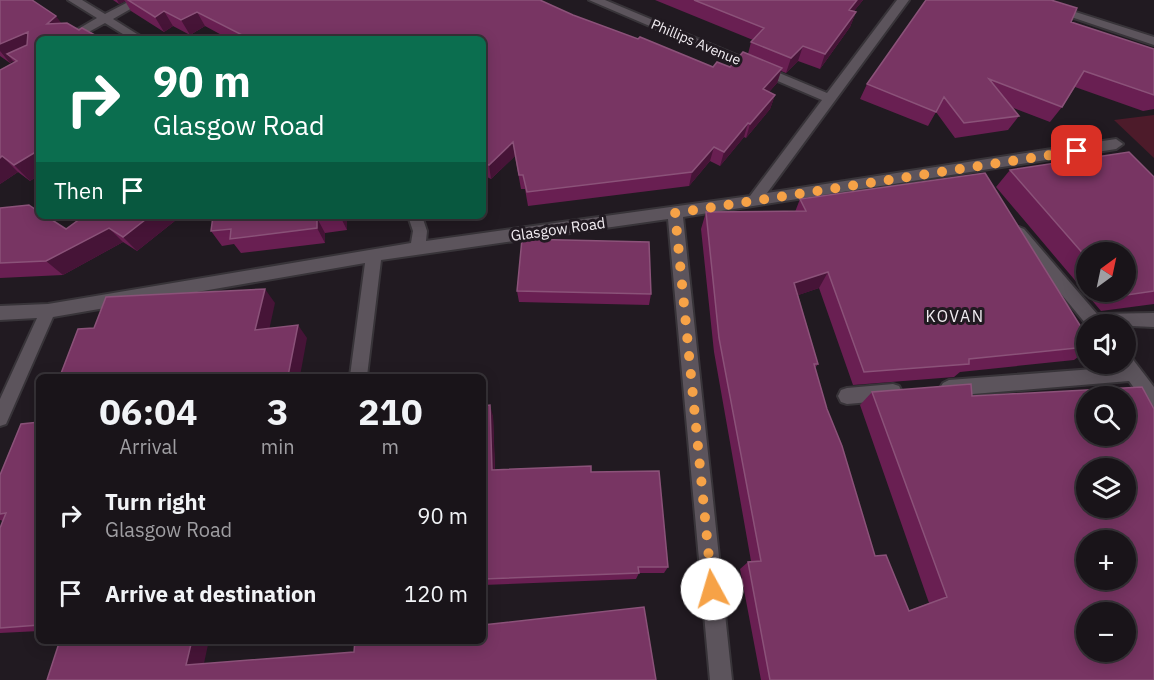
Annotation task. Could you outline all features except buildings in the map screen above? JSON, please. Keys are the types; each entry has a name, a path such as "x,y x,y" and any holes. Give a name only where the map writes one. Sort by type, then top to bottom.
{"street":[{"path":"74,0 134,36"},
{"path":"73,36 140,0"},
{"name":"Phillips Avenue","path":"595,0 829,98"},
{"path":"755,199 903,0"},
{"path":"1027,0 1154,41"},
{"name":"Glasgow Road","path":"0,313 48,311 418,248 675,213 755,199 968,173 1116,144"},
{"path":"675,213 721,680"},
{"path":"416,219 420,231 418,248"},
{"path":"1010,223 1087,314"},
{"path":"359,374 374,255"},
{"path":"0,418 48,311"},
{"path":"1136,321 1154,320"},
{"path":"929,389 1076,374"},
{"path":"1134,374 1154,401"},
{"path":"847,396 906,391"}],"shaded area":[{"path":"1154,115 1154,158 1114,120"}],"district":[{"name":"KOVAN","path":"955,316"}],"route":[{"path":"712,589 675,213 1077,151"}]}
